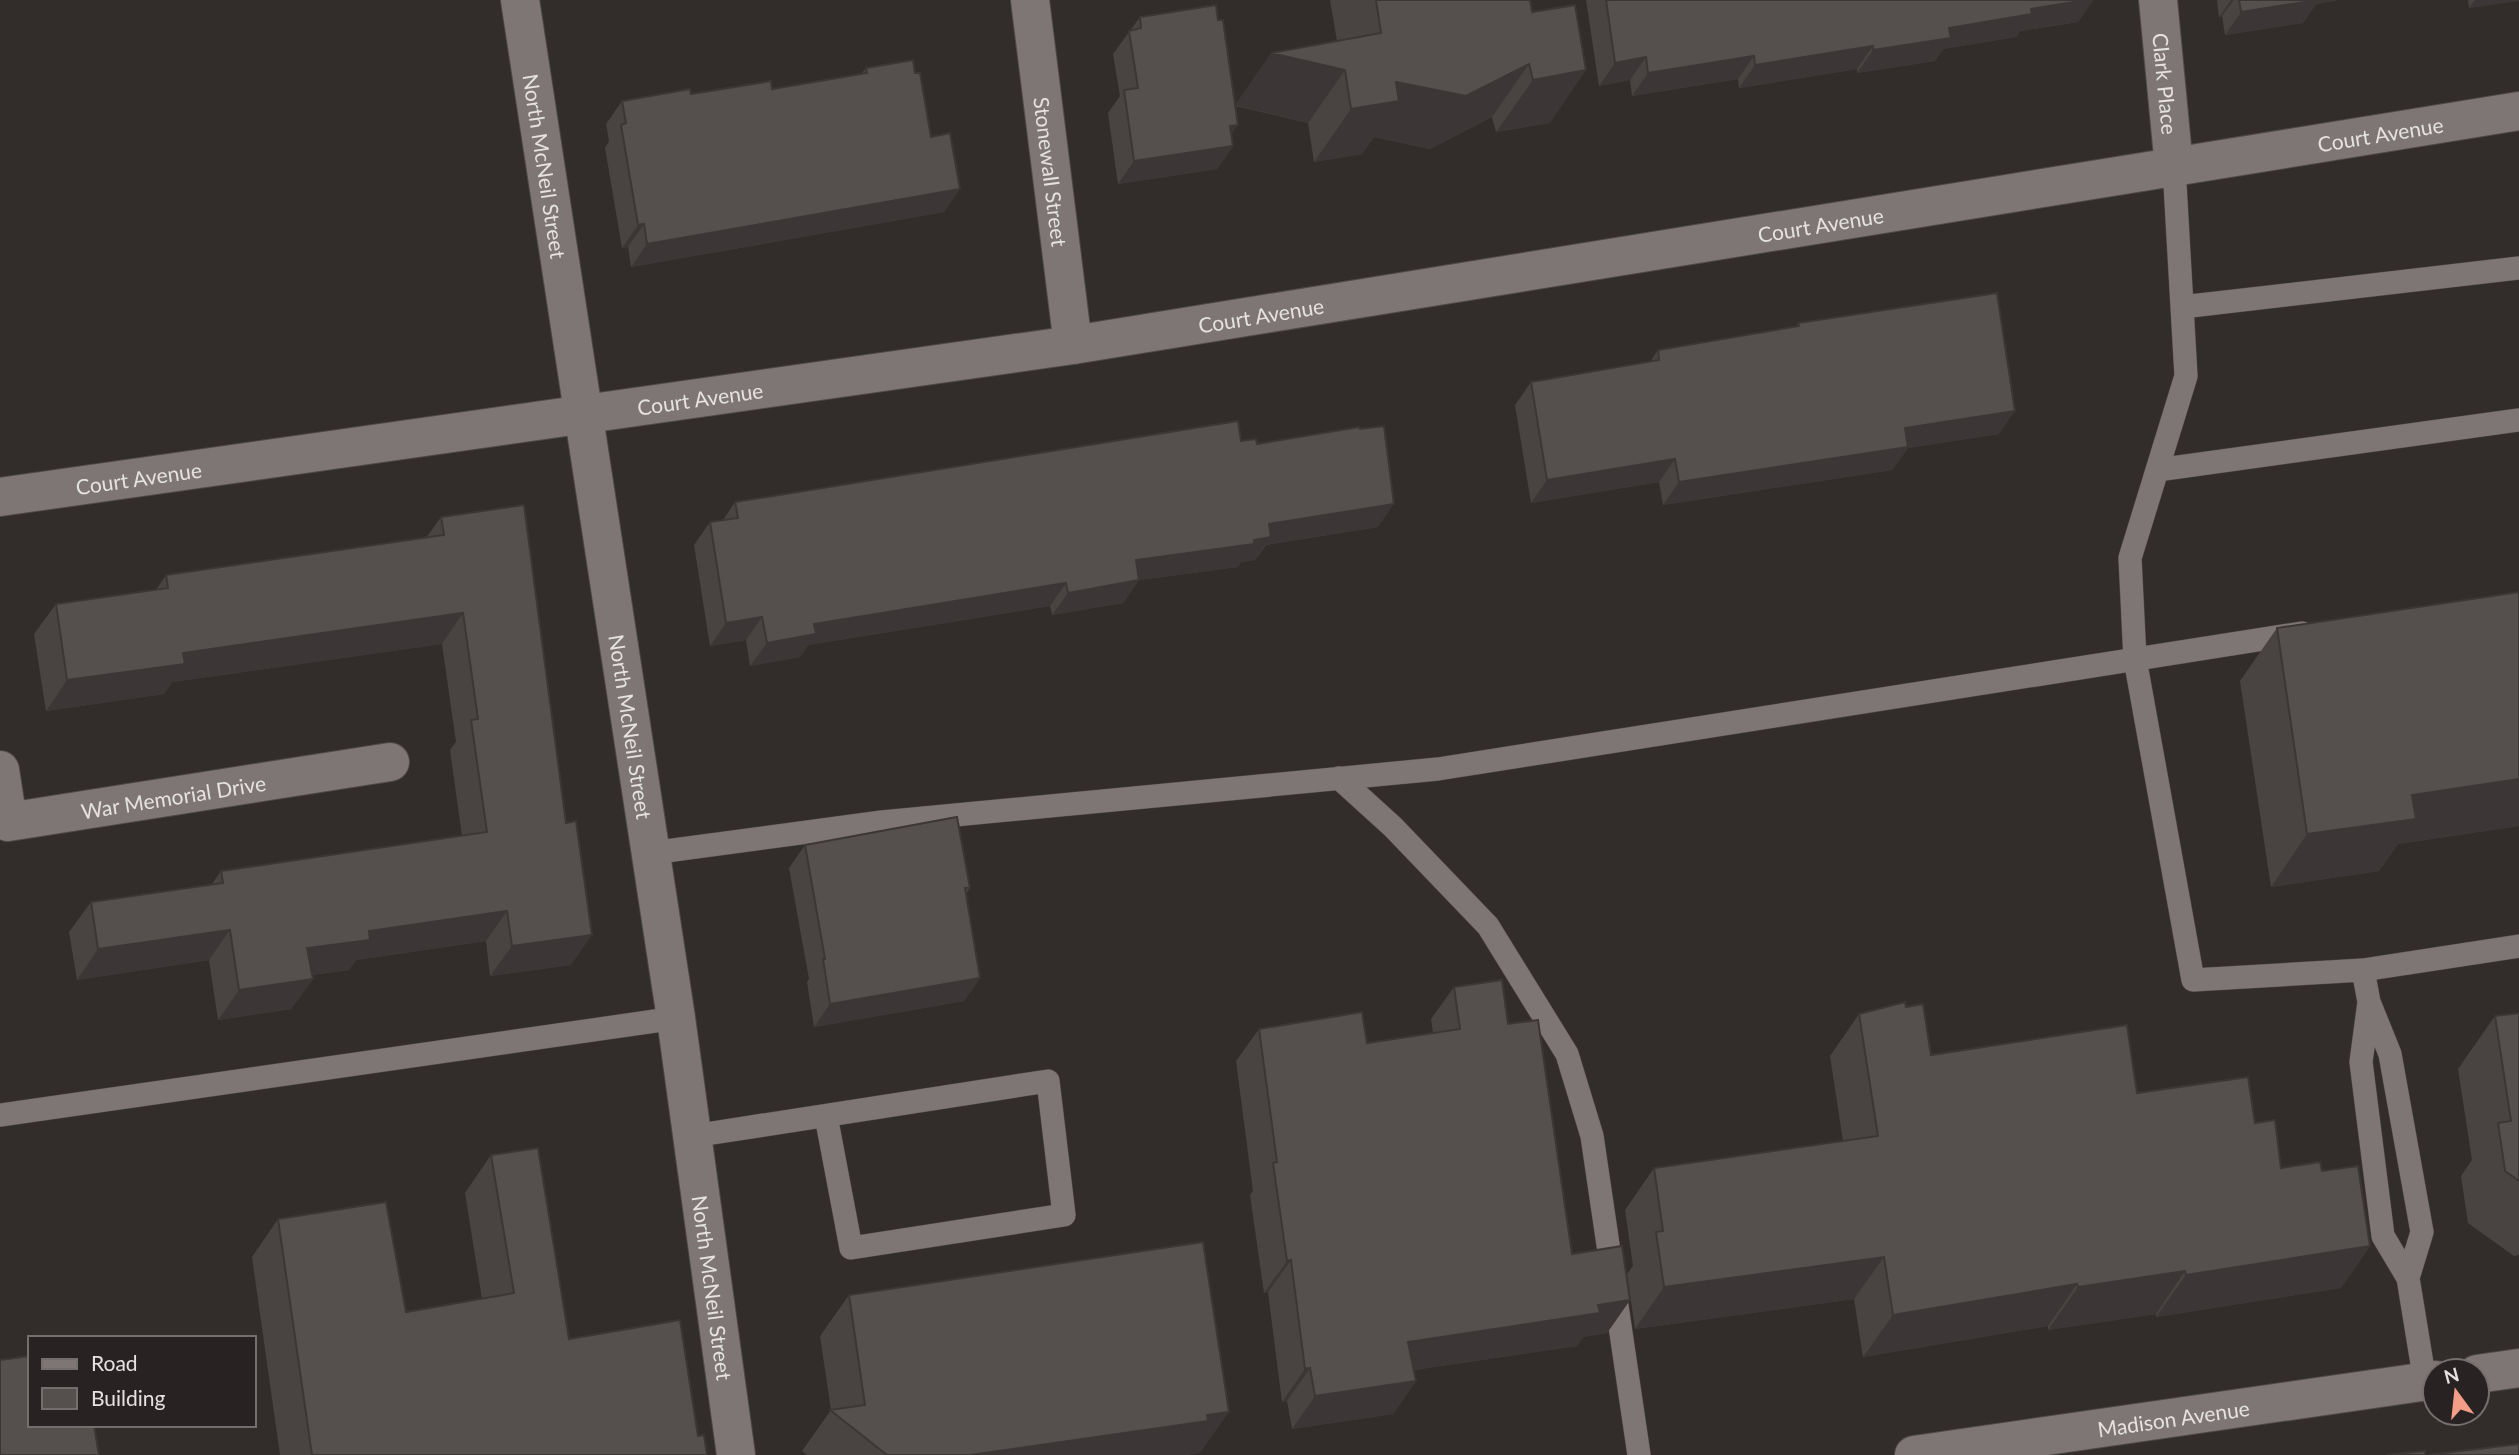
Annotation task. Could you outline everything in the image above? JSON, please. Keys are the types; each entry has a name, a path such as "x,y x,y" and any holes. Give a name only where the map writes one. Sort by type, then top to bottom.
{"street":[{"name":"North McNeil Street","path":"520,0 676,1018 736,1455"},
{"name":"Stonewall Street","path":"1030,0 1073,345"},
{"name":"Clark Place","path":"2158,0 2174,167"},
{"name":"Court Avenue","path":"0,497 1073,345 2519,111"},
{"name":"War Memorial Drive","path":"0,769 8,822 390,762"},
{"path":"2491,1372 2519,1368"},
{"name":"Madison Avenue","path":"1926,1454 2421,1382"}],"lane":[{"path":"2174,167 2186,376 2130,558 2135,659 2193,980 2362,970 2519,946"},
{"path":"2182,307 2519,268"},
{"path":"2157,470 2519,420"},
{"path":"651,853 881,822 1438,768 2327,629"},
{"path":"1339,778 1393,827 1488,926 1567,1054 1592,1136 1639,1455"},
{"path":"2362,970 2369,1002 2390,1054 2422,1232 2408,1278"},
{"path":"2369,1002 2361,1062 2383,1236 2408,1278 2425,1357"},
{"path":"0,1115 676,1018"},
{"path":"693,1136 1048,1081 1064,1215 851,1248 826,1116"}],"building":[{"path":"1376,0 1530,0 1532,12 1575,5 1586,70 1533,80 1529,64 1466,96 1396,82 1399,101 1351,109 1345,70 1271,53 1381,33"},
{"path":"1606,0 2086,0 2031,9 2032,14 1949,28 1951,38 1873,50 1873,46 1755,65 1754,56 1648,73 1646,57 1615,63"},
{"path":"2239,0 2317,0 2241,12"},
{"path":"1216,5 1218,20 1223,20 1238,125 1230,126 1233,146 1134,161 1124,90 1138,88 1129,31 1141,28 1140,17"},
{"path":"913,60 915,73 920,73 931,137 950,133 960,189 647,244 644,224 638,225 621,125 626,123 622,101 690,89 691,94 771,81 772,89 867,73 866,68"},
{"path":"1997,293 2015,411 1905,428 1908,447 1679,482 1675,459 1547,480 1531,382 1659,360 1658,350 1799,326 1798,323"},
{"path":"1238,421 1241,441 1256,439 1257,444 1359,427 1384,426 1394,504 1269,524 1271,537 1254,540 1254,544 1136,560 1139,580 1068,593 1066,583 814,624 816,634 767,643 762,617 726,623 710,522 738,518 735,502"},
{"path":"524,505 566,823 576,821 592,935 512,946 507,911 369,931 370,940 307,948 313,979 239,990 230,930 98,949 91,902 223,883 221,871 487,832 471,720 478,719 463,613 183,653 185,664 67,680 56,604 168,588 166,575 444,535 441,517"},
{"path":"2519,592 2519,779 2412,795 2416,819 2307,834 2277,628"},
{"path":"957,817 970,888 965,888 980,978 830,1004 805,845"},
{"path":"1502,980 1508,1024 1538,1020 1572,1254 1622,1246 1630,1300 1598,1305 1600,1313 1408,1342 1416,1381 1315,1396 1310,1368 1305,1369 1291,1260 1287,1261 1273,1163 1277,1162 1259,1029 1362,1012 1367,1043 1460,1029 1454,987"},
{"path":"1905,1002 1906,1007 1923,1004 1931,1055 2127,1025 2137,1093 2248,1077 2255,1123 2275,1120 2281,1168 2320,1162 2322,1171 2358,1166 2370,1246 2186,1275 2185,1271 2078,1287 2077,1284 1893,1315 1884,1257 1664,1287 1656,1232 1663,1231 1654,1168 1878,1136 1859,1014"},
{"path":"2519,1013 2519,1181 2505,1171 2498,1123 2511,1121 2495,1016"},
{"path":"538,1148 569,1339 680,1320 698,1436 704,1435 707,1455 312,1455 278,1219 386,1202 406,1312 514,1293 491,1155"},
{"path":"1203,1242 1229,1412 1207,1415 1208,1421 970,1455 887,1455 830,1410 865,1405 849,1295"},
{"path":"28,1356 28,1427 94,1427 99,1455 0,1455 0,1360"},
{"path":"2519,1444 2519,1455 2428,1455"},
{"path":"2425,1451 2425,1455 2386,1455"}]}
